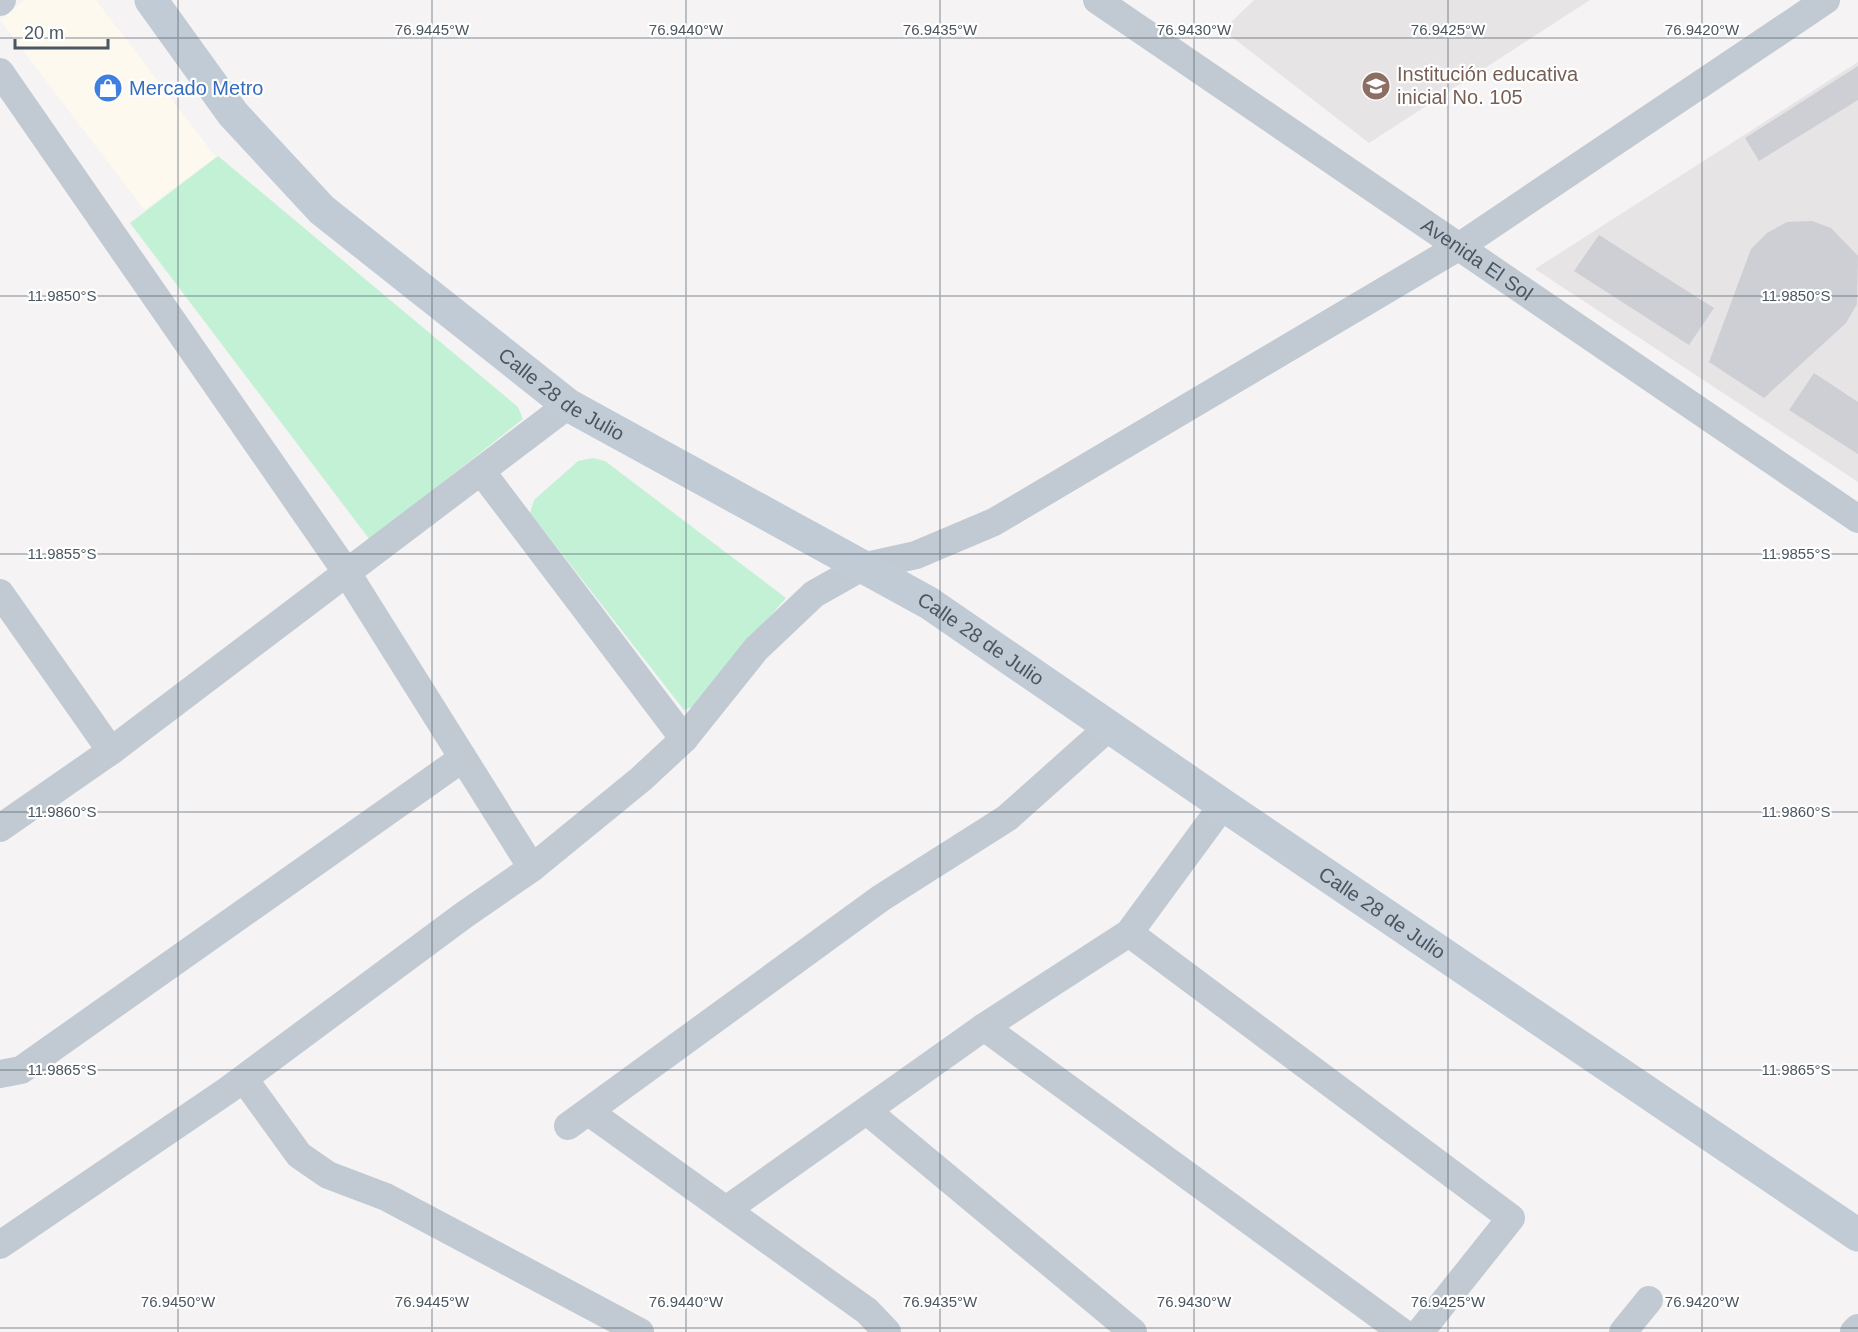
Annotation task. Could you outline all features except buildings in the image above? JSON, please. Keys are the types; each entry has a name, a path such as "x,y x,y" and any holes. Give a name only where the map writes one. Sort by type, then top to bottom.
{"street":[{"name":"Calle 28 de Julio","path":"151,0 233,114 322,210 568,405 929,603 1223,806 1858,1235"},
{"name":"Avenida El Sol","path":"1097,0 1858,519"},
{"path":"0,1245 244,1079 464,915 532,868 641,779 684,739 764,641 814,594 862,567 916,555 994,522 1460,246 1826,0"},
{"path":"0,72 347,573 532,868"},
{"path":"0,828 111,751 568,405"},
{"path":"481,471 684,739"},
{"path":"0,593 111,751"},
{"path":"887,1332 867,1311 726,1210 578,1119 881,898 1007,818 1109,728"},
{"path":"0,1074 21,1070 463,758"},
{"path":"726,1210 984,1027 1129,933 1223,806"},
{"path":"1129,933 1511,1218 1420,1332"},
{"path":"984,1027 1402,1332"},
{"path":"244,1079 299,1155 328,1176 386,1197 640,1332"},
{"path":"867,1111 1133,1332"},
{"path":"1623,1332 1649,1300"},
{"path":"1854,1332 1858,1328"}],"shaded area":[{"name":"Mercado Metro","path":"24,0 96,0 216,157 144,210 0,20"},
{"name":"Institución educativa inicial No. 105","path":"1254,0 1590,0 1369,143 1223,30"},
{"path":"1858,62 1858,482 1535,269"}],"green space":[{"path":"218,156 518,407 523,419 370,540 130,223"},
{"path":"593,458 605,461 786,598 692,707 684,710 530,513 534,500 578,461"}],"place":[{"name":"Institución educativa inicial No. 105","path":"1376,86"},
{"name":"Mercado Metro","path":"108,88"}]}
